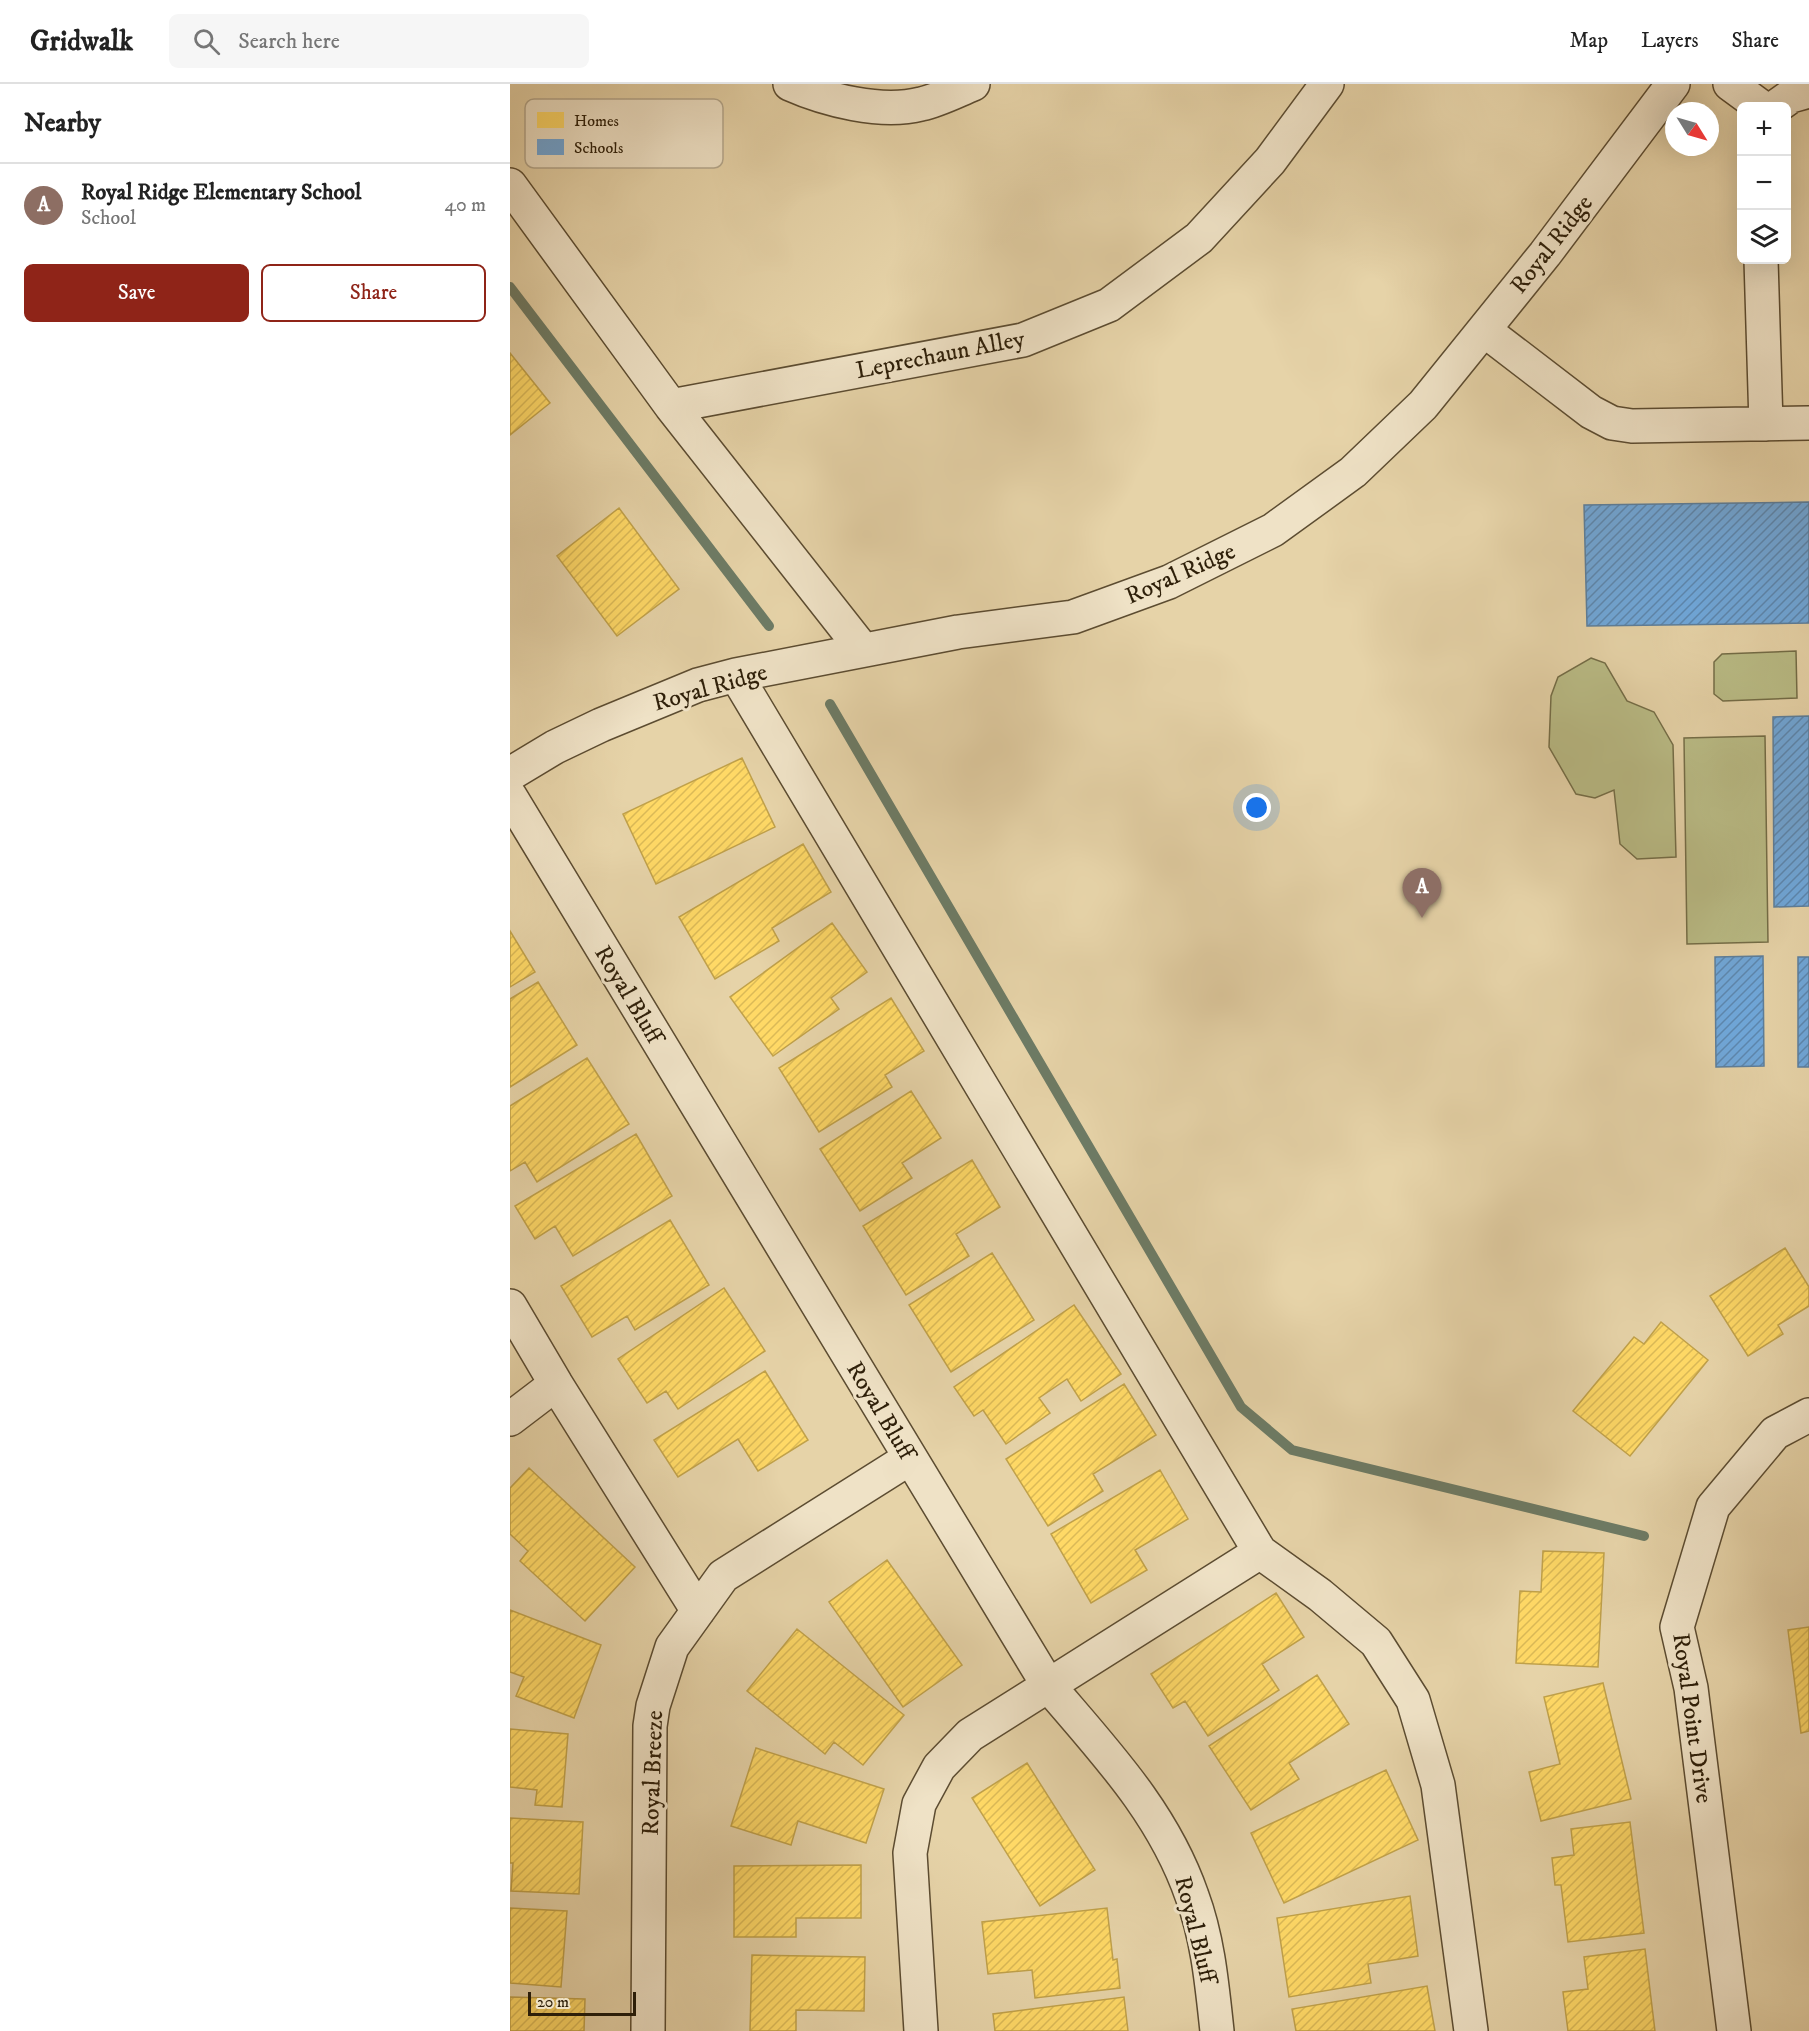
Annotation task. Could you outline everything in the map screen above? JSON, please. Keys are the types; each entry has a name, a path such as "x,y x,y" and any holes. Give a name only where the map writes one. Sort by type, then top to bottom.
{"street":[{"path":"790,84 807,92 846,102 883,107 921,104 973,84"},
{"name":"Leprechaun Alley","path":"671,406 1023,340 1109,305 1199,238 1270,161 1327,84"},
{"name":"Royal Ridge","path":"510,774 555,747 601,725 698,685 736,675 958,632 1073,617 1169,582 1273,530 1353,472 1423,405 1545,254 1673,84"},
{"path":"1730,84 1755,102"},
{"path":"1783,102 1791,96 1809,91"},
{"path":"510,185 671,406 863,650"},
{"path":"1761,264 1766,424"},
{"path":"1484,330 1591,412 1612,423 1632,426 1809,423"},
{"path":"736,675 1260,1552 1320,1595 1377,1642 1413,1700 1438,1785 1471,2031"},
{"name":"Royal Bluff","path":"510,796 1048,1684 1134,1786 1157,1820 1177,1858 1193,1896 1208,1954 1217,2031"},
{"path":"510,1306 698,1611"},
{"path":"510,1419 556,1384"},
{"name":"Royal Point Drive","path":"1734,2031 1691,1688 1677,1627 1713,1507 1775,1433 1809,1415"},
{"name":"Royal Breeze","path":"648,2031 650,1726 652,1706 672,1647 723,1576 910,1458"},
{"path":"921,2031 910,1853 919,1804 939,1767 970,1735 1260,1552"}],"green space":[{"path":"1796,651 1797,698 1723,701 1714,694 1714,662 1722,654"},
{"path":"1591,658 1605,663 1627,701 1654,712 1673,745 1676,857 1637,859 1620,844 1614,790 1595,798 1576,794 1549,747 1551,696 1558,677"},
{"path":"1765,736 1768,942 1687,944 1684,738"}],"building: Homes":[{"path":"510,353 550,403 510,435"},
{"path":"619,508 679,589 617,636 557,556"},
{"path":"742,758 775,827 656,884 623,814"},
{"path":"803,844 831,892 772,928 779,941 715,979 679,917"},
{"path":"832,923 867,972 831,998 839,1009 773,1056 730,997"},
{"path":"510,931 535,972 510,987"},
{"path":"538,982 577,1045 510,1087 510,999"},
{"path":"891,998 924,1051 885,1075 892,1087 819,1132 779,1068"},
{"path":"587,1058 629,1124 537,1182 525,1162 510,1171 510,1106"},
{"path":"911,1091 941,1138 902,1163 912,1178 860,1211 820,1149"},
{"path":"636,1134 672,1196 573,1256 555,1226 535,1239 515,1206"},
{"path":"972,1160 1000,1207 956,1234 969,1256 906,1295 863,1226"},
{"path":"670,1220 709,1285 635,1330 627,1316 592,1337 561,1286"},
{"path":"1785,1248 1809,1287 1809,1306 1778,1325 1783,1334 1748,1356 1710,1296"},
{"path":"992,1253 1034,1320 951,1372 909,1305"},
{"path":"724,1288 765,1351 678,1409 666,1391 647,1403 618,1359"},
{"path":"1074,1305 1121,1374 1081,1401 1067,1379 1039,1398 1050,1413 1006,1444 983,1410 974,1416 954,1387"},
{"path":"1661,1322 1708,1360 1630,1456 1573,1411 1634,1337 1644,1344"},
{"path":"765,1371 808,1440 758,1471 738,1439 678,1477 654,1440"},
{"path":"1124,1384 1156,1435 1093,1474 1103,1491 1048,1526 1006,1459"},
{"path":"529,1468 635,1567 585,1621 520,1561 528,1551 510,1534 510,1488"},
{"path":"1160,1470 1188,1519 1135,1550 1147,1570 1091,1603 1051,1534"},
{"path":"1543,1551 1604,1553 1598,1667 1516,1663 1520,1591 1541,1592"},
{"path":"887,1560 962,1665 903,1707 829,1602"},
{"path":"1276,1593 1304,1637 1262,1664 1279,1690 1208,1736 1185,1701 1173,1708 1151,1674"},
{"path":"510,1610 601,1645 574,1718 516,1696 524,1677 510,1672"},
{"path":"1809,1627 1809,1731 1801,1733 1788,1630"},
{"path":"797,1629 904,1715 863,1765 834,1742 825,1754 747,1691"},
{"path":"1317,1675 1349,1724 1289,1763 1299,1779 1251,1810 1209,1746"},
{"path":"1603,1683 1631,1799 1541,1821 1529,1772 1560,1764 1544,1697"},
{"path":"510,1729 568,1734 562,1807 535,1805 537,1790 510,1787"},
{"path":"756,1748 884,1789 866,1843 798,1821 791,1845 731,1826"},
{"path":"1027,1763 1095,1870 1040,1906 972,1798"},
{"path":"1386,1770 1418,1840 1284,1903 1251,1833"},
{"path":"510,1818 583,1822 579,1894 511,1891 513,1863 510,1863"},
{"path":"1630,1822 1644,1933 1568,1942 1561,1885 1555,1885 1552,1858 1574,1855 1571,1829"},
{"path":"861,1865 861,1918 796,1918 796,1937 734,1937 734,1866"},
{"path":"1410,1896 1418,1956 1368,1964 1371,1983 1289,1997 1277,1918"},
{"path":"510,1908 567,1911 561,1987 510,1983"},
{"path":"1107,1908 1113,1960 1117,1959 1120,1988 1035,1998 1032,1970 988,1974 982,1922"},
{"path":"1645,1949 1655,2031 1568,2031 1563,1992 1588,1989 1584,1957"},
{"path":"752,1955 865,1957 864,2011 796,2010 796,2031 750,2031"},
{"path":"1427,1986 1435,2031 1296,2031 1292,2009"},
{"path":"510,1997 585,1999 584,2031 510,2031"},
{"path":"1124,1997 1128,2031 995,2031 993,2014"}],"building: Schools":[{"path":"1809,502 1809,623 1587,626 1584,505"},
{"path":"1809,716 1809,906 1774,907 1773,717"},
{"path":"1763,956 1764,1066 1716,1067 1715,957"},
{"path":"1798,957 1809,957 1809,1067 1798,1067"}],"waterway":[{"path":"510,287 769,626"},
{"path":"830,704 1241,1407 1292,1450 1644,1536"}],"place":[{"name":"Royal Ridge Elementary School","path":"1422,918"}]}
